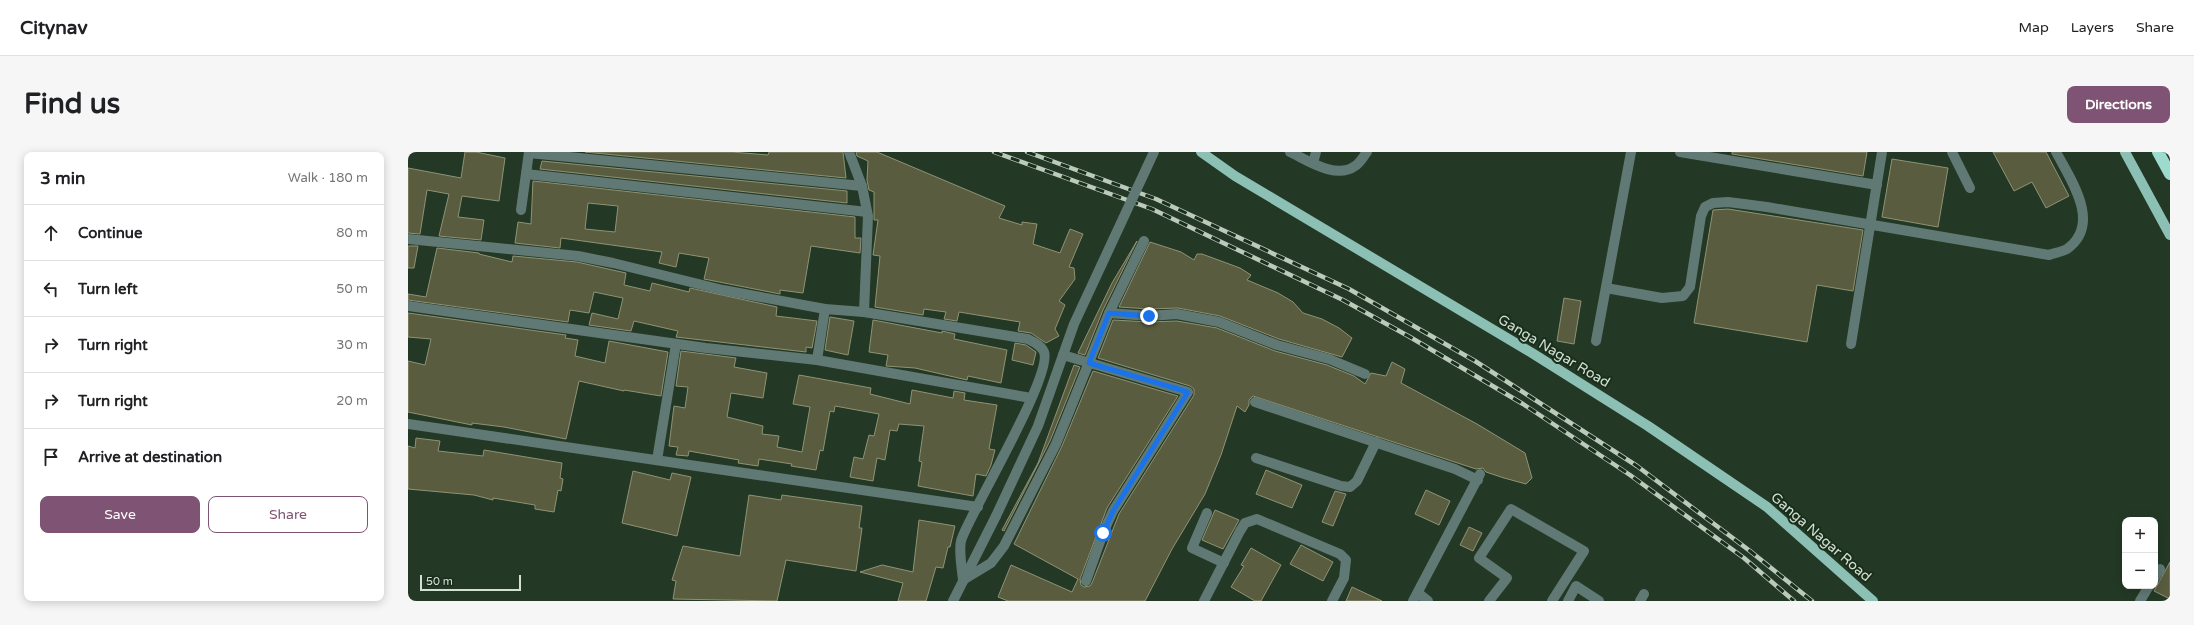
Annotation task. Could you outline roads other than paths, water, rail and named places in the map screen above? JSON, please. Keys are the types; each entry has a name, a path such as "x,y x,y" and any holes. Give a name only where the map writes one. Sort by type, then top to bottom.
{"highway":[{"path":"2158,152 2170,174"}],"main road":[{"name":"Ganga Nagar Road","path":"1201,152 1235,176 1532,353 1648,426 1767,507 1873,601"},
{"path":"2124,152 2170,235"}],"street":[{"path":"521,210 529,152 862,186"},
{"path":"849,152 862,186 867,212 864,312"},
{"path":"952,601 996,516 1038,426 1063,355 1092,282 1154,152"},
{"path":"1290,152 1313,163 1336,171 1348,170 1356,166 1367,152"},
{"path":"1313,163 1316,152"},
{"path":"1596,341 1631,152"},
{"path":"1680,152 1877,185"},
{"path":"1851,344 1882,152"},
{"path":"1952,152 1970,188"},
{"path":"1606,288 1662,298 1683,296 1690,287 1701,216 1704,207 1713,203 1728,202 1767,207 2049,255 2066,249 2079,234 2083,221 2083,207 2056,152"},
{"path":"526,174 867,212"},
{"path":"408,239 578,256 723,290 825,309 864,312 1028,338 1039,345 1044,353 1043,363 1031,398 1003,460 961,539 963,580"},
{"path":"963,580 991,563 1004,546 1056,444 1109,313 1144,241"},
{"path":"408,306 765,356 817,360 1031,398"},
{"path":"817,360 825,309"},
{"path":"1109,313 1149,316 1177,314 1219,322 1277,345 1329,359 1365,374"},
{"path":"657,460 676,344"},
{"path":"1063,355 1188,392 1113,511 1103,533 1086,581"},
{"path":"1255,402 1479,477 1415,597 1428,601"},
{"path":"408,424 978,507"},
{"path":"1256,458 1341,486 1350,487 1357,481 1376,442"},
{"path":"1489,601 1507,578 1479,558 1510,509 1584,551 1552,601"},
{"path":"1207,513 1192,548 1224,563"},
{"path":"1204,601 1245,523 1251,520 1264,522 1340,554 1346,560 1344,578 1332,601"},
{"path":"1568,601 1576,586 1599,601"},
{"path":"2140,601 2147,589"}],"railway":[{"path":"994,152 1152,209 1343,300 1410,337 1523,404 1630,475 1744,558 1794,601"},
{"path":"1027,152 1156,199 1349,289 1475,361 1637,466 1750,551 1812,601"}]}
